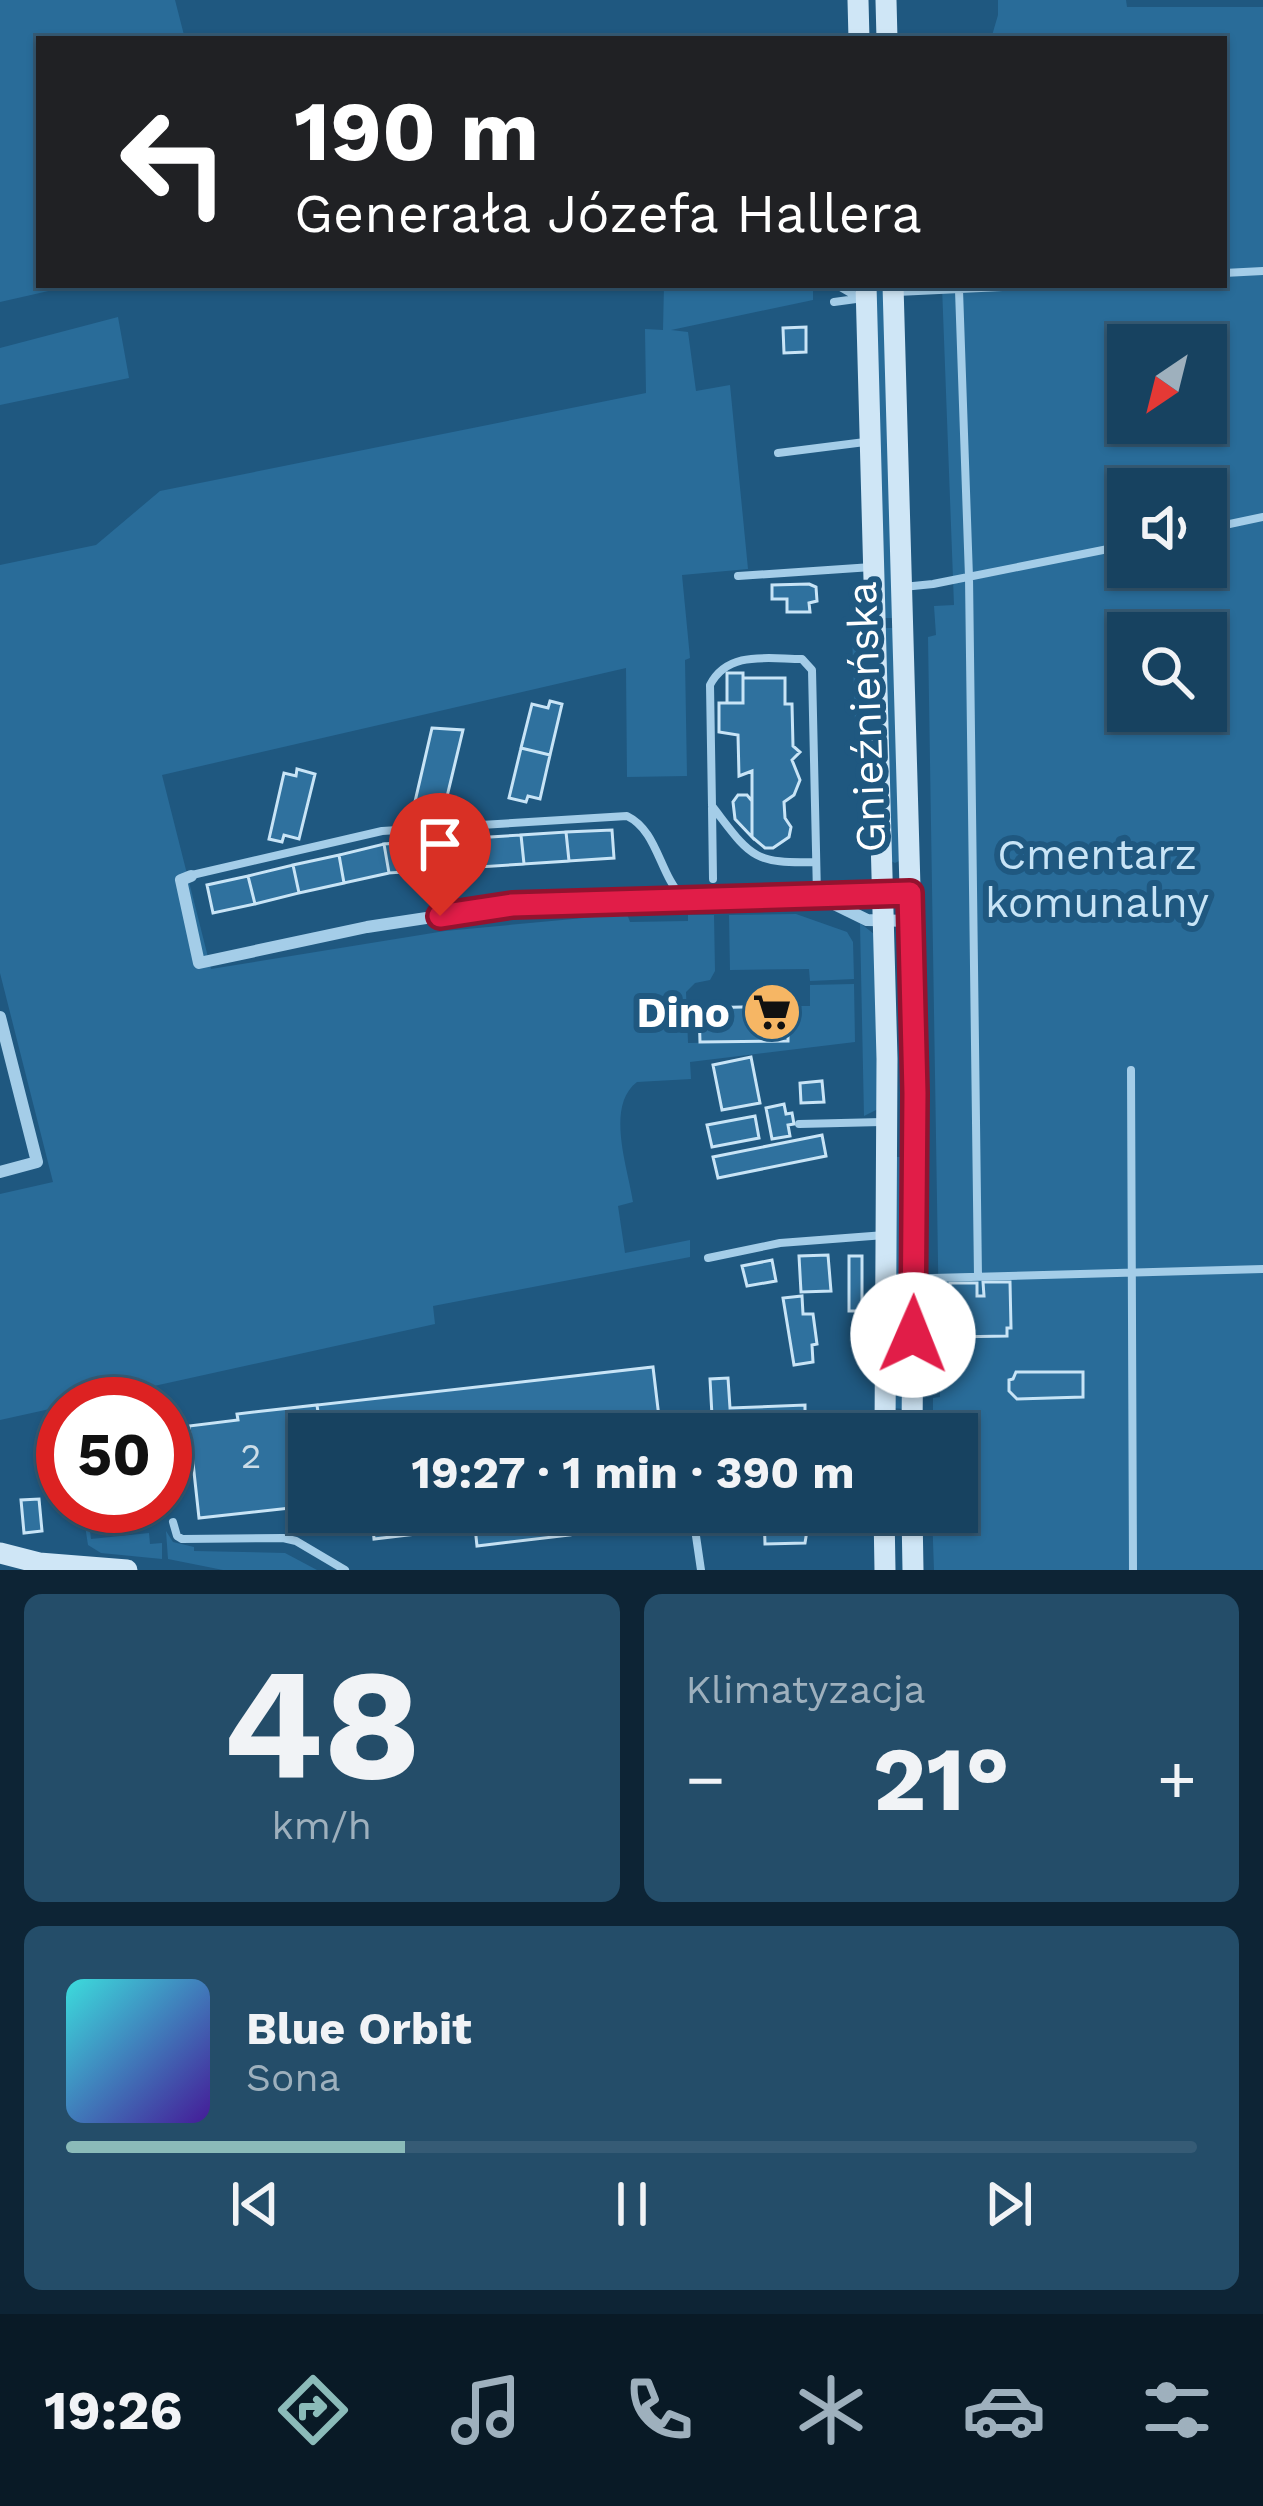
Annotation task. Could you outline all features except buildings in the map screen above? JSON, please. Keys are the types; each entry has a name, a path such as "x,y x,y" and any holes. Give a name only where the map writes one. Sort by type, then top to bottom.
{"main road":[{"path":"858,0 859,36"},
{"path":"886,0 887,36"},
{"name":"Gnieźnieńska","path":"893,289 915,1079 912,1413"},
{"name":"Gnieźnieńska","path":"863,294 888,1121 885,1413"},
{"path":"884,1533 885,1570"},
{"path":"912,1533 913,1570"},
{"path":"0,1553 39,1563"},
{"path":"0,1566 39,1563 127,1570"}],"street":[{"path":"190,876 182,880 199,963 367,926 512,905 910,893"},
{"path":"817,895 867,920 911,921"},
{"path":"0,1017 5,1060 37,1162 0,1172"}],"lane":[{"path":"1227,273 1263,271"},
{"path":"893,289 993,288"},
{"path":"959,290 969,577 978,1276"},
{"path":"833,302 863,294"},
{"path":"778,453 870,442"},
{"path":"1227,525 1263,517"},
{"path":"902,587 1107,548"},
{"path":"737,576 874,567"},
{"path":"713,879 710,685 717,672 742,659 802,659 812,670 817,895"},
{"path":"712,806 760,859 815,862"},
{"path":"190,876 382,831 627,816 645,828 668,881 685,899"},
{"path":"1131,1070 1133,1570"},
{"path":"799,1124 888,1121"},
{"path":"707,1258 780,1243 887,1235"},
{"path":"932,1278 1263,1269"},
{"path":"176,1533 188,1540 296,1540 345,1570"},
{"path":"696,1536 701,1570"}],"green space":[{"path":"0,0 175,0 184,36 36,36 36,288 62,288 0,302"},
{"name":"Cmentarz komunalny","path":"998,0 1263,7 1263,1570 934,1570 933,1533 978,1533 978,1413 933,1413 933,1398 940,1397 940,1387 928,637 936,635 934,606 954,605 942,288 1227,288 1227,36 992,36"},
{"path":"664,288 813,288 813,300 671,330 688,332 696,391 730,385 748,569 682,575 690,658 685,660 687,776 627,777 626,668 162,775 211,969 445,931 627,914 630,922 688,921 688,915 714,915 715,971 710,980 695,983 686,992 688,1043 789,1041 789,1016 798,1016 798,1006 810,1006 810,985 854,984 855,1042 690,1062 691,1079 637,1082 627,1093 620,1122 633,1202 618,1206 625,1253 690,1240 690,1257 433,1306 435,1324 192,1378 36,1377 36,1412 0,1420 0,1194 53,1182 0,973 0,565 96,545 160,491 646,393 645,329 663,330"},
{"path":"873,288 885,288 894,618 883,618"},
{"path":"118,317 129,378 0,405 0,348"},
{"path":"866,628 869,731 863,791 856,752 852,632"},
{"path":"884,628 895,628 899,861 895,863 891,861"},
{"path":"796,914 847,932 853,942 854,979 810,981 809,969 730,970 729,915"},
{"path":"860,923 874,934 878,1109 864,1116"},
{"path":"896,1157 907,1157 904,1409 893,1408"},
{"path":"86,1533 91,1539 149,1533 150,1544 162,1543 162,1559 101,1553 88,1545"},
{"path":"166,1533 173,1542 194,1547 194,1551 285,1553 317,1570 223,1570 168,1559"}],"place":[{"name":"Dino","path":"772,1012"}],"route":[{"path":"440,916 512,905 910,893 915,1093 913,1335"}]}
